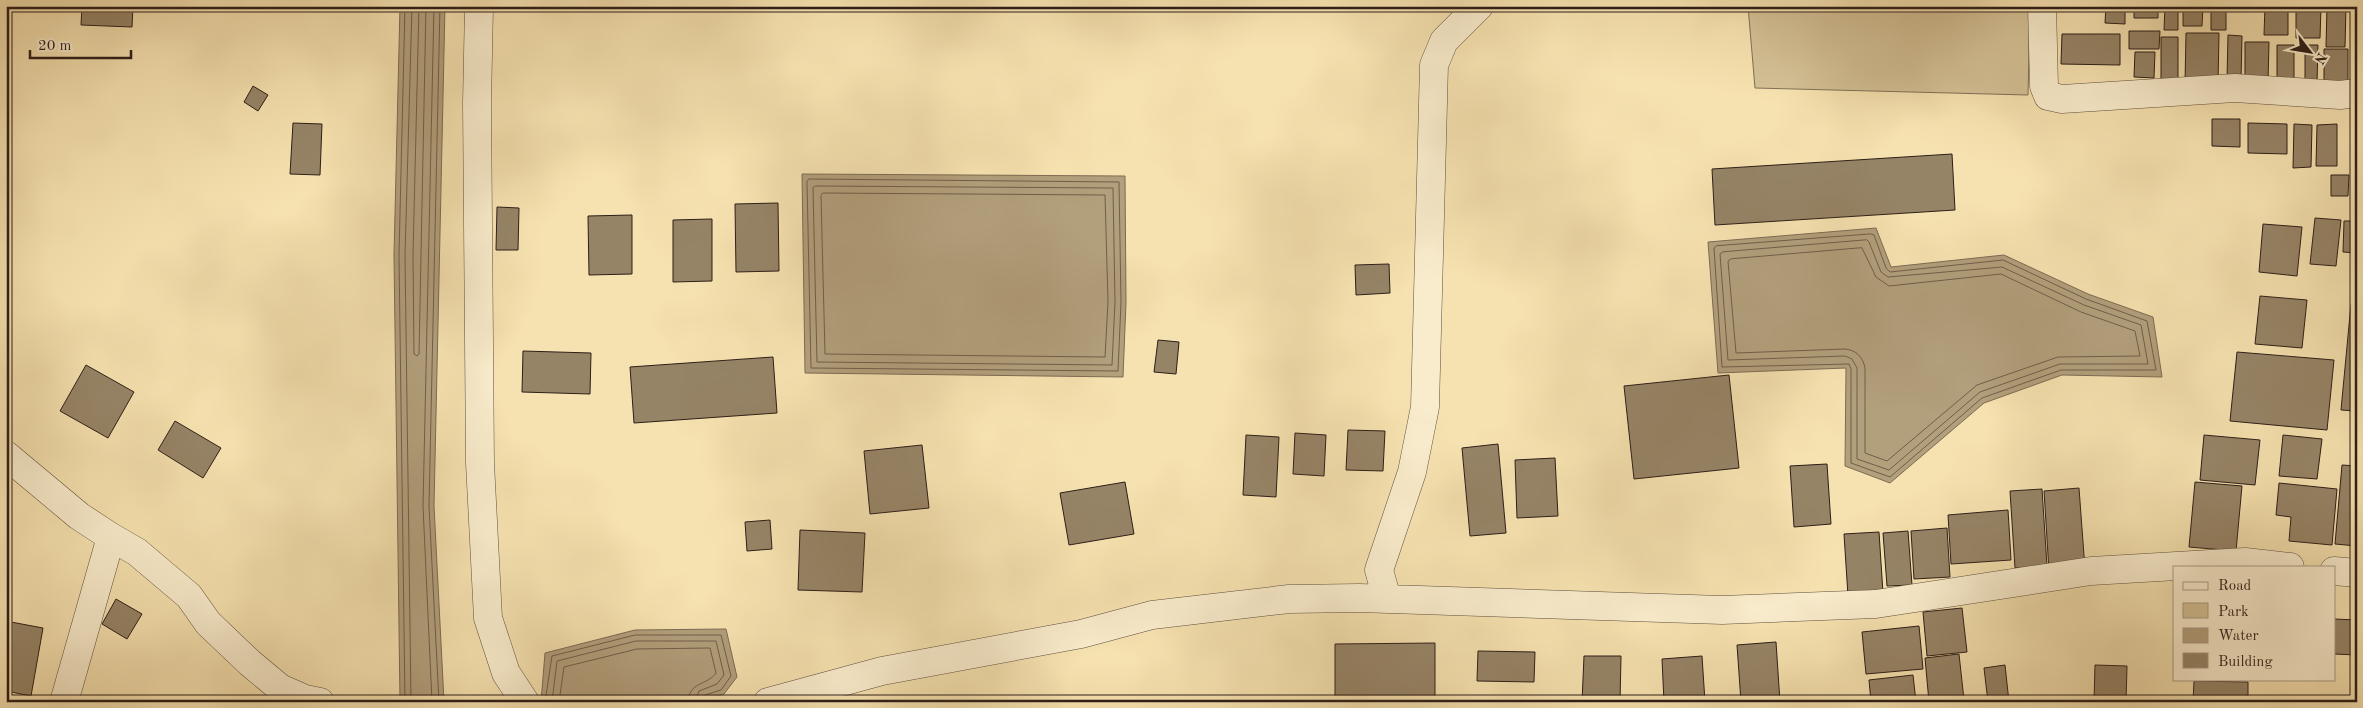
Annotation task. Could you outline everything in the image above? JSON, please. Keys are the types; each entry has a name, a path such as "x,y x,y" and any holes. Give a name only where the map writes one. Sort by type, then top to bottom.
{"street":[{"path":"479,6 477,112 480,463 488,618 506,673 525,702"},
{"path":"1387,599 1379,570 1412,472 1425,407 1434,65 1444,40 1479,6"},
{"path":"2042,6 2044,86 2048,96 2062,99 2234,88 2340,94 2357,93"},
{"path":"6,455 79,516 137,552 189,596 208,623 250,663 280,688 305,700 320,702"},
{"path":"64,702 111,537"},
{"path":"2177,566 2245,562 2281,566"},
{"path":"768,702 882,672 1081,634 1152,615 1289,599 1387,599 1722,610 1876,604 2091,571 2173,566"},
{"path":"2336,571 2357,573"}],"green space":[{"path":"1748,6 2030,6 2028,95 1755,88"}],"water":[{"path":"400,6 445,6 434,506 444,702 400,702 394,255"},
{"path":"802,174 1125,176 1126,302 1123,377 805,373"},
{"path":"1876,228 1891,267 2004,255 2088,294 2153,317 2162,377 2062,375 1984,403 1890,483 1845,466 1846,368 1718,373 1708,242"},
{"path":"726,629 737,677 724,694 700,702 541,702 545,653 635,630"},
{"path":"1144,697 1260,702 1144,702"}],"building":[{"path":"82,6 133,6 132,27 81,25"},
{"path":"2106,6 2125,6 2125,24 2105,23"},
{"path":"2134,6 2158,6 2158,18 2134,18"},
{"path":"2165,6 2178,6 2178,30 2164,30"},
{"path":"2183,6 2203,6 2202,26 2183,26"},
{"path":"2211,6 2226,6 2226,30 2211,30"},
{"path":"2265,6 2288,6 2288,35 2264,35"},
{"path":"2296,6 2321,6 2320,38 2296,38"},
{"path":"2327,6 2346,6 2345,47 2326,47"},
{"path":"2353,6 2357,6 2357,21 2353,21"},
{"path":"2129,31 2160,31 2159,49 2129,49"},
{"path":"2186,33 2219,33 2218,83 2185,83"},
{"path":"2062,34 2120,34 2120,65 2061,64"},
{"path":"2228,35 2242,36 2241,80 2227,80"},
{"path":"2161,37 2178,37 2178,79 2161,79"},
{"path":"2245,42 2269,42 2268,82 2245,82"},
{"path":"2277,45 2294,45 2294,83 2277,82"},
{"path":"2305,45 2318,45 2317,83 2305,84"},
{"path":"2324,49 2348,49 2348,85 2324,84"},
{"path":"2135,52 2155,52 2154,78 2134,77"},
{"path":"253,86 268,95 258,111 244,102"},
{"path":"2212,119 2240,119 2240,147 2212,146"},
{"path":"293,123 322,124 320,175 290,174"},
{"path":"2248,123 2287,124 2287,154 2248,153"},
{"path":"2294,124 2312,125 2311,167 2293,168"},
{"path":"2337,124 2337,166 2316,166 2317,125"},
{"path":"2355,132 2357,132 2357,196 2354,196"},
{"path":"1952,154 1955,210 1715,225 1712,169"},
{"path":"2331,175 2349,175 2348,196 2331,196"},
{"path":"778,203 779,271 736,272 735,204"},
{"path":"497,207 519,208 518,250 496,250"},
{"path":"632,215 632,274 589,275 588,216"},
{"path":"2315,218 2341,220 2336,266 2310,264"},
{"path":"712,219 712,281 673,282 673,220"},
{"path":"2344,221 2357,221 2357,253 2343,252"},
{"path":"2263,224 2302,227 2297,276 2259,272"},
{"path":"1389,264 1390,293 1356,295 1355,265"},
{"path":"2260,296 2307,300 2302,348 2255,344"},
{"path":"2351,304 2357,305 2357,411 2341,410"},
{"path":"1158,340 1179,342 1176,374 1154,372"},
{"path":"523,351 591,353 590,394 522,392"},
{"path":"2237,352 2334,360 2327,430 2230,421"},
{"path":"773,357 777,413 634,423 630,367"},
{"path":"86,365 134,392 108,438 60,411"},
{"path":"1729,375 1739,468 1634,479 1624,386"},
{"path":"175,421 221,448 203,478 158,450"},
{"path":"1348,430 1385,431 1383,471 1346,470"},
{"path":"1295,433 1326,435 1324,476 1293,474"},
{"path":"1246,435 1279,437 1276,497 1243,495"},
{"path":"2204,435 2260,440 2255,485 2200,480"},
{"path":"2283,435 2322,439 2317,479 2279,476"},
{"path":"1498,444 1506,533 1470,536 1462,448"},
{"path":"922,445 929,508 870,514 864,451"},
{"path":"1555,458 1558,516 1517,518 1515,460"},
{"path":"1827,464 1831,524 1794,527 1790,466"},
{"path":"2342,465 2357,466 2357,546 2335,544"},
{"path":"1125,482 1134,534 1069,545 1060,493"},
{"path":"2195,482 2242,486 2236,551 2189,547"},
{"path":"2279,483 2337,489 2332,545 2289,541 2291,517 2276,515"},
{"path":"2079,488 2085,569 2049,571 2044,491"},
{"path":"2042,489 2047,566 2015,568 2010,491"},
{"path":"2008,510 2011,560 1951,564 1948,515"},
{"path":"770,520 772,549 747,551 745,522"},
{"path":"1947,528 1950,577 1914,579 1911,531"},
{"path":"800,530 865,533 862,592 798,590"},
{"path":"1908,531 1912,585 1887,586 1883,533"},
{"path":"1879,532 1883,593 1848,596 1844,534"},
{"path":"116,599 142,614 127,639 102,624"},
{"path":"1962,608 1967,652 1927,656 1923,612"},
{"path":"2336,619 2357,620 2357,655 2336,654"},
{"path":"11,622 43,628 31,696 6,691 6,647"},
{"path":"1919,626 1923,669 1866,674 1862,632"},
{"path":"1776,642 1780,702 1741,702 1737,645"},
{"path":"1435,643 1435,702 1335,702 1335,644"},
{"path":"1478,651 1535,652 1534,682 1477,681"},
{"path":"1959,654 1964,700 1929,702 1925,658"},
{"path":"1584,656 1621,656 1620,702 1582,702"},
{"path":"1702,656 1705,702 1664,702 1662,659"},
{"path":"2005,665 2009,702 1988,702 1984,668"},
{"path":"2095,665 2127,666 2126,702 2094,702"},
{"path":"1913,675 1916,702 1871,702 1869,680"},
{"path":"2194,681 2248,682 2248,702 2193,702"},
{"path":"2258,697 2319,702 2258,702"}]}
